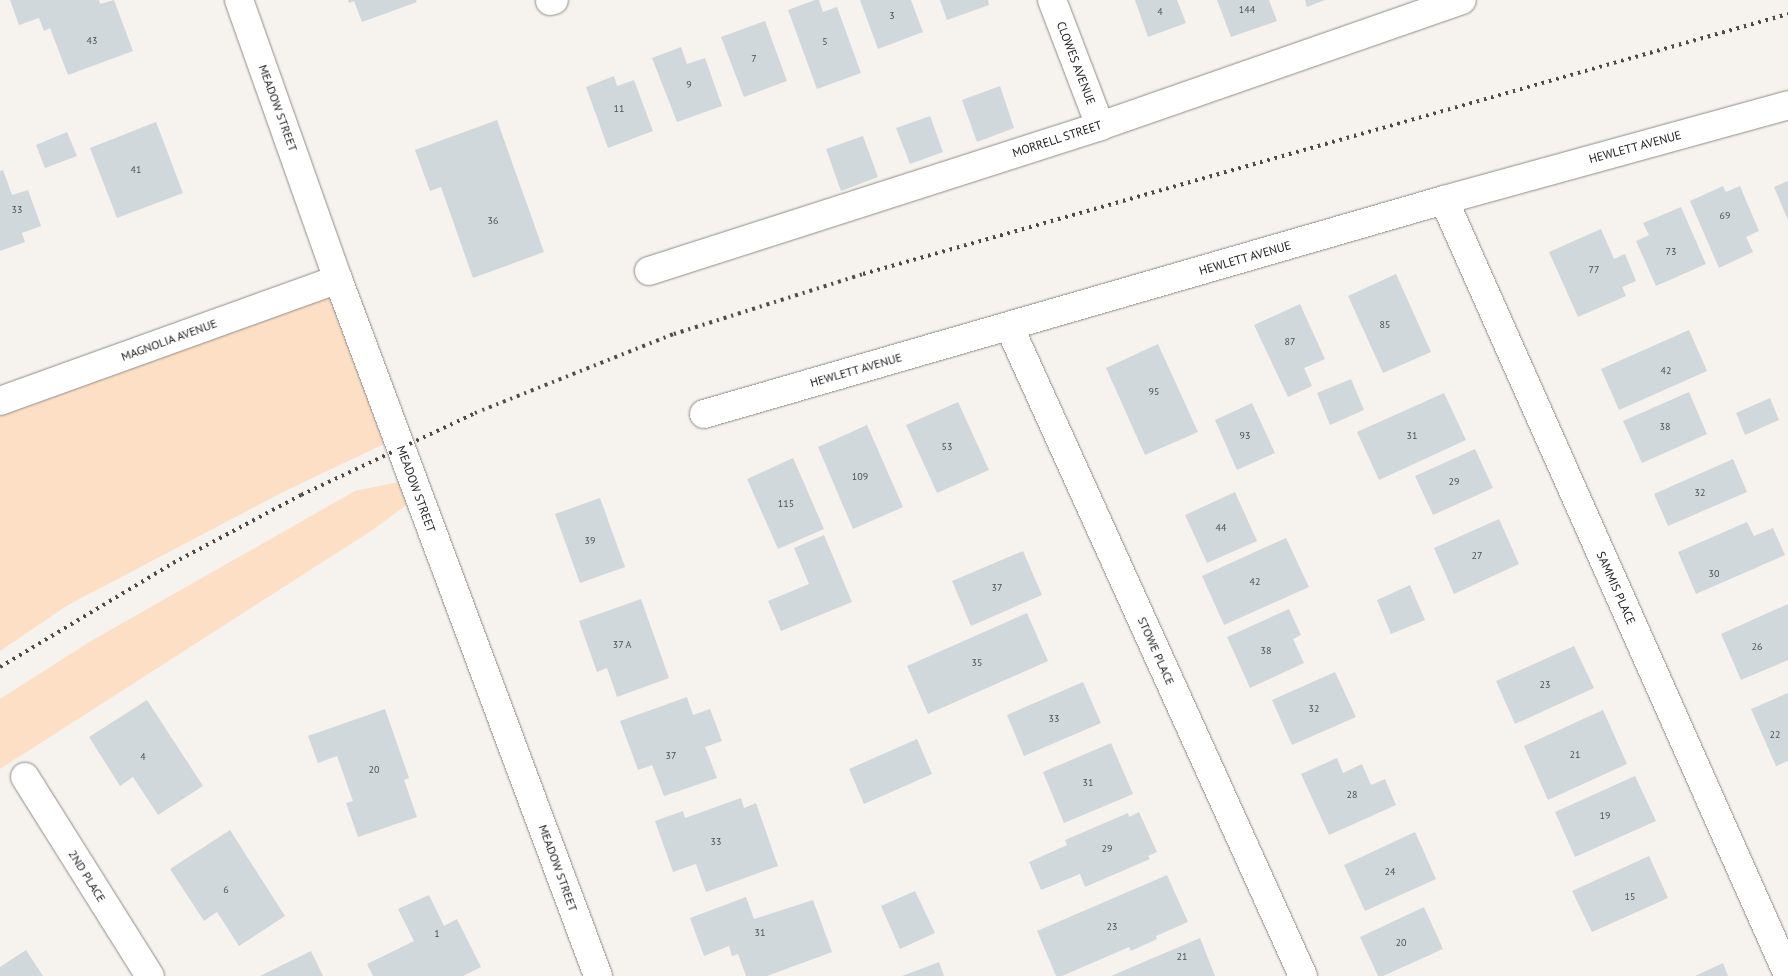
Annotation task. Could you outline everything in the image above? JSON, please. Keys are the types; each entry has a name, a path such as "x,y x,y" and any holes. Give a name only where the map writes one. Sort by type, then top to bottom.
{"street":[{"name":"MEADOW STREET","path":"239,0 338,279 598,976"},
{"name":"CLOWES AVENUE","path":"1052,0 1100,126"},
{"name":"MORRELL STREET","path":"649,272 1100,126 1462,0"},
{"name":"HEWLETT AVENUE","path":"704,414 1444,200 1788,105"},
{"name":"SAMMIS PLACE","path":"1444,200 1788,975"},
{"name":"MAGNOLIA AVENUE","path":"0,401 338,279"},
{"name":"STOWE PLACE","path":"1009,326 1303,976"},
{"name":"2ND PLACE","path":"25,777 150,976"}],"shaded area":[{"path":"341,278 403,435 285,491 68,605 0,651 0,401"},
{"path":"418,478 423,492 374,529 0,769 0,699 91,641 355,491"}],"building":[{"path":"10,0 99,0 100,4 114,0 133,51 68,75 50,28 44,31 39,18 19,25"},
{"path":"348,0 416,0 417,2 362,22 354,1 349,3"},
{"path":"819,0 823,12 837,7 861,73 817,89 788,10"},
{"path":"860,0 911,0 923,32 878,49"},
{"path":"940,0 988,0 989,5 947,20"},
{"path":"1135,0 1177,0 1186,23 1148,37"},
{"path":"1217,0 1269,0 1277,21 1231,37"},
{"path":"1305,0 1325,0 1307,7"},
{"path":"765,21 787,81 744,97 721,37"},
{"path":"681,47 687,64 705,58 722,106 677,122 652,58"},
{"path":"614,76 617,86 634,80 653,131 608,148 586,87"},
{"path":"1000,86 1014,128 977,142 962,100"},
{"path":"930,116 943,152 910,164 896,128"},
{"path":"497,120 544,252 473,278 441,187 430,191 415,150"},
{"path":"156,122 183,193 117,218 90,148"},
{"path":"67,132 77,156 45,168 36,145"},
{"path":"863,136 878,177 841,191 826,149"},
{"path":"3,170 12,195 28,190 41,226 22,233 25,242 0,251 0,171"},
{"path":"1788,181 1788,220 1774,187"},
{"path":"1723,186 1726,192 1740,186 1759,231 1746,237 1753,252 1719,268 1690,201"},
{"path":"1681,207 1706,264 1656,286 1636,241 1649,235 1643,223"},
{"path":"1601,229 1614,259 1625,254 1636,281 1622,287 1626,296 1578,317 1549,252"},
{"path":"1396,274 1431,352 1383,373 1348,296"},
{"path":"1300,304 1325,359 1304,368 1312,386 1288,397 1254,325"},
{"path":"1689,330 1707,371 1619,410 1601,369"},
{"path":"1158,344 1198,432 1145,455 1106,368"},
{"path":"1351,379 1364,410 1330,425 1317,393"},
{"path":"1689,392 1707,434 1642,463 1623,421"},
{"path":"1444,393 1466,440 1379,480 1357,432"},
{"path":"1770,398 1779,420 1745,435 1736,413"},
{"path":"958,402 989,470 937,493 906,425"},
{"path":"1252,403 1275,453 1237,470 1215,420"},
{"path":"867,425 903,507 853,529 818,447"},
{"path":"1475,449 1493,488 1433,515 1415,476"},
{"path":"793,458 824,529 778,549 747,479"},
{"path":"1733,459 1747,492 1668,526 1654,494"},
{"path":"1235,492 1257,541 1207,563 1185,515"},
{"path":"600,498 625,567 580,583 555,514"},
{"path":"1499,519 1519,564 1454,594 1434,548"},
{"path":"1747,522 1754,536 1773,528 1785,555 1696,594 1678,552"},
{"path":"824,535 852,602 781,631 768,601 809,584 794,548"},
{"path":"1286,538 1309,587 1224,625 1202,576"},
{"path":"1023,551 1042,595 971,626 952,581"},
{"path":"1410,585 1425,620 1391,634 1377,600"},
{"path":"641,599 669,678 617,697 607,668 597,672 579,621"},
{"path":"1788,604 1788,660 1741,680 1721,634"},
{"path":"1289,609 1301,635 1293,639 1304,663 1250,688 1227,637"},
{"path":"1027,613 1048,661 928,714 907,666"},
{"path":"1574,646 1594,688 1515,724 1496,681"},
{"path":"1335,672 1356,717 1292,745 1272,700"},
{"path":"1083,682 1101,723 1024,756 1007,715"},
{"path":"1788,693 1788,761 1776,766 1751,709"},
{"path":"687,697 693,715 710,709 722,741 705,747 717,778 664,796 652,765 638,770 620,721"},
{"path":"147,700 203,786 158,815 133,777 120,786 89,737"},
{"path":"385,709 409,778 404,780 417,817 358,837 346,803 353,801 337,756 318,763 308,736"},
{"path":"1603,710 1627,764 1548,800 1524,746"},
{"path":"917,739 932,774 864,804 849,769"},
{"path":"1111,743 1133,794 1064,823 1043,772"},
{"path":"1337,758 1343,773 1362,764 1371,785 1385,779 1396,805 1329,835 1301,774"},
{"path":"1635,776 1656,821 1575,857 1555,812"},
{"path":"741,798 744,808 756,803 778,866 706,892 696,864 673,872 655,821 683,811 685,818"},
{"path":"1139,812 1157,852 1148,856 1150,859 1085,887 1080,874 1041,890 1029,862 1067,845 1065,840 1128,813 1129,817"},
{"path":"230,830 285,916 239,946 217,912 204,921 170,869"},
{"path":"1415,832 1436,879 1365,911 1344,865"},
{"path":"1649,856 1668,898 1592,932 1572,891"},
{"path":"1167,875 1188,922 1156,936 1157,939 1131,951 1129,947 1062,976 1056,976 1037,931"},
{"path":"915,891 935,933 900,949 881,906"},
{"path":"429,895 444,926 457,919 481,967 463,976 373,976 367,964 414,941 398,909"},
{"path":"746,897 754,919 813,900 832,952 767,976 746,976 738,954 732,956 729,946 704,956 690,918"},
{"path":"1424,907 1443,949 1383,976 1378,976 1360,937"},
{"path":"1200,938 1215,976 1111,976"},
{"path":"26,950 43,976 0,976 0,967"},
{"path":"311,951 323,976 260,976"},
{"path":"939,962 944,976 902,976"},
{"path":"1723,963 1728,976 1695,976"}],"railway":[{"path":"0,667 173,563 301,495 475,413 674,334 863,274 1788,14"}]}
